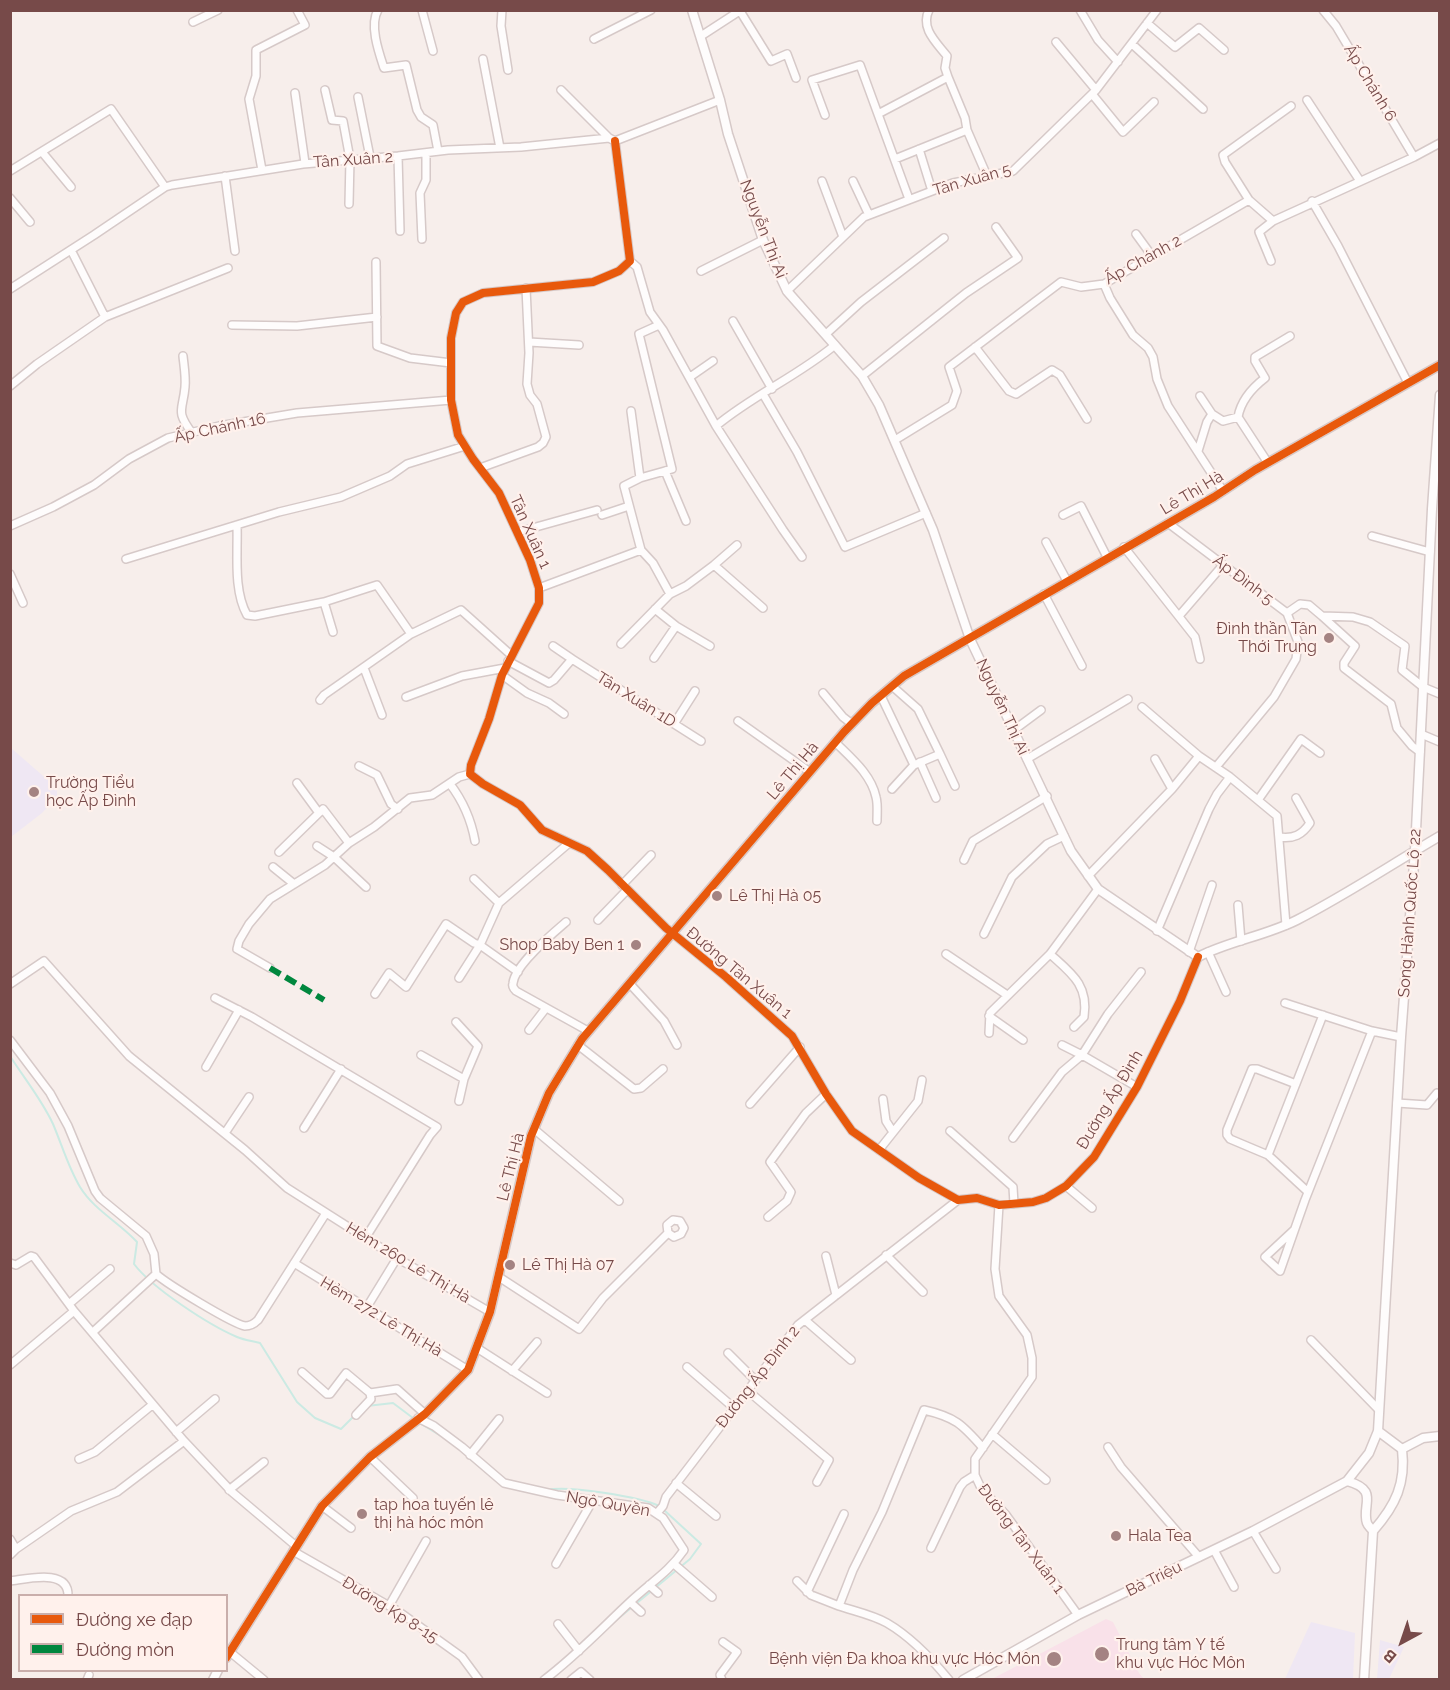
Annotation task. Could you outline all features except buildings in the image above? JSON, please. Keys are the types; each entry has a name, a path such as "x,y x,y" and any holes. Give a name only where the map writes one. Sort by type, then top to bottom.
{"street":[{"path":"193,22 218,10"},
{"path":"262,170 249,99 256,76 256,50 305,25 297,10"},
{"path":"378,10 376,32 384,68 406,65 417,110 433,125 438,151"},
{"path":"422,10 433,51"},
{"path":"502,10 501,26 508,70"},
{"path":"594,39 651,10"},
{"name":"Nguyễn Thị Ai","path":"692,10 728,134 764,240 787,291 862,376 879,405 933,530 970,639 1047,796 1064,836 1098,889 1198,957"},
{"path":"929,10 925,18 927,28 947,56 945,68 965,118 967,130 987,176"},
{"path":"1080,10 1098,40 1118,62"},
{"name":"Tân Xuân 5","path":"787,291 864,217 953,183 1013,171 1094,92 1157,10"},
{"name":"Ấp Chánh 6","path":"1323,10 1336,26 1414,157"},
{"path":"701,36 740,11 771,61 787,54 796,78"},
{"path":"1148,23 1175,47 1199,28 1224,50"},
{"path":"1056,42 1123,132 1154,102"},
{"path":"1132,44 1203,110"},
{"path":"483,59 500,148"},
{"path":"825,115 812,80 860,64 909,199"},
{"path":"878,114 948,76"},
{"path":"325,90 332,120 344,121 350,159 348,204"},
{"path":"561,90 612,140 630,261 637,267 650,312 690,377 716,426 802,557"},
{"path":"294,93 305,163"},
{"path":"358,97 370,157"},
{"name":"Tân Xuân 2","path":"10,289 165,187 305,163 438,151 612,140 720,100"},
{"path":"1307,100 1360,181"},
{"path":"1273,220 1249,200 1223,155 1291,106"},
{"path":"10,171 111,109 165,187"},
{"path":"895,159 967,130"},
{"path":"1271,261 1259,232 1273,220 1414,157 1440,143"},
{"path":"919,150 932,191"},
{"path":"42,152 71,186"},
{"path":"422,239 420,193 426,180 426,153"},
{"path":"398,156 400,231"},
{"path":"225,176 235,251"},
{"path":"822,181 843,237"},
{"path":"853,181 869,215"},
{"path":"10,198 30,222"},
{"name":"Ấp Chánh 2","path":"894,440 952,405 957,391 950,367 1061,282 1081,287 1104,284 1249,200"},
{"path":"1312,201 1338,246 1408,383"},
{"path":"862,376 966,293 1018,258 996,227"},
{"path":"1136,234 1152,256"},
{"path":"826,334 861,302 944,238"},
{"path":"700,271 764,240"},
{"path":"71,250 105,317"},
{"name":"Tân Xuân 1","path":"470,774 471,765 507,665 538,603 539,588 518,532 499,494 458,435 451,400 451,338 456,313 463,302 483,293 593,282 619,271 630,261"},
{"path":"376,262 377,346 410,358 451,363"},
{"path":"10,386 37,363 105,317 228,267"},
{"path":"1104,284 1133,335 1148,348 1168,406 1223,491"},
{"path":"480,468 538,447 546,437 537,404 530,395 527,384 529,342 526,288"},
{"path":"232,325 297,326 377,316"},
{"path":"733,321 772,389"},
{"path":"659,325 639,334 672,469 640,478 624,486 641,550 653,563 670,594"},
{"path":"1268,463 1238,417 1240,405 1252,388 1265,378 1255,357 1290,336"},
{"path":"529,342 579,345"},
{"path":"716,426 812,364 835,345"},
{"path":"975,347 1009,391 1016,394 1052,370 1060,375 1087,419"},
{"path":"183,356 185,386 180,413 192,433"},
{"path":"690,377 713,361"},
{"name":"Lê Thị Hà","path":"370,1457 421,1416 468,1370 490,1312 534,1129 549,1093 578,1045 852,724 904,676 1440,365"},
{"path":"763,394 801,459 845,548 926,513"},
{"name":"Song Hành Quốc Lộ 22","path":"1378,1431 1401,1037 1415,850 1440,395"},
{"path":"1200,396 1212,414 1223,421 1238,417"},
{"name":"Ấp Chánh 16","path":"10,526 53,507 94,484 129,459 168,438 297,413 451,400"},
{"path":"631,411 640,478"},
{"path":"1198,451 1207,422 1212,414"},
{"path":"126,559 279,512 341,498 383,480 407,464 465,446"},
{"path":"665,471 686,521"},
{"path":"518,532 630,506"},
{"path":"1063,515 1081,506 1107,557"},
{"name":"Ấp Đình 5","path":"1168,523 1287,613 1298,642 1296,659 1274,697 1216,767"},
{"path":"237,525 239,585 243,607 247,615 255,616 324,602 376,585 411,634"},
{"path":"1372,536 1430,552"},
{"path":"1046,542 1067,581"},
{"path":"621,644 670,594 686,586 737,545"},
{"path":"1124,547 1195,637 1200,659"},
{"path":"539,588 641,550"},
{"path":"714,565 763,608"},
{"path":"1179,616 1223,565"},
{"path":"10,574 23,603"},
{"path":"1044,594 1082,666"},
{"path":"324,602 333,632"},
{"path":"1287,613 1300,604 1309,605 1355,646 1344,663 1344,668 1391,704 1397,728 1420,752"},
{"path":"656,609 675,626 710,646"},
{"path":"320,700 411,634 461,610 527,693 549,703 564,714"},
{"path":"1322,616 1353,617 1370,622 1405,646 1402,670 1423,687 1440,694"},
{"path":"654,658 675,626"},
{"name":"Tân Xuân 1D","path":"553,646 701,741"},
{"path":"406,698 462,676 507,665 549,683 572,659"},
{"path":"364,668 382,715"},
{"path":"892,686 918,709 955,786"},
{"path":"674,724 695,691"},
{"path":"823,693 852,724"},
{"path":"880,696 936,798"},
{"path":"1027,759 1128,699"},
{"path":"1142,707 1199,756 1230,777 1277,816 1286,925"},
{"path":"1014,730 1041,711"},
{"path":"738,722 810,772"},
{"path":"1421,734 1440,742"},
{"path":"1258,800 1301,740 1320,753"},
{"path":"835,742 859,765 869,779 876,797 877,821"},
{"path":"892,789 917,764 940,754"},
{"path":"1088,876 1172,789 1199,756"},
{"path":"1155,759 1172,789"},
{"path":"359,766 377,775 391,804 398,809"},
{"path":"270,968 237,949 249,924 270,899 325,866 349,843 410,798 432,795 459,777 470,774 520,805 542,830 587,851 673,934"},
{"path":"1157,931 1209,809 1230,777"},
{"path":"297,783 319,813"},
{"path":"450,784 461,798 472,824 475,840"},
{"path":"964,860 974,841 1047,796"},
{"path":"1279,837 1290,839 1303,833 1310,824 1296,798"},
{"path":"279,852 323,809 349,843"},
{"path":"984,934 1012,877 1047,844 1064,836"},
{"path":"1198,957 1295,921 1440,836"},
{"path":"459,978 480,945 499,903 569,843"},
{"path":"317,846 334,857 366,887"},
{"path":"598,920 651,855"},
{"path":"273,867 294,884"},
{"path":"474,879 499,903"},
{"path":"1190,952 1212,885"},
{"path":"989,1033 990,1013 1050,954 1098,889"},
{"path":"1238,905 1240,941"},
{"path":"566,922 537,948 518,972 513,983 516,992 588,1031"},
{"path":"375,994 389,973 406,987 446,924 518,972"},
{"name":"Đường Tân Xuân 1","path":"673,934 696,951 792,1036 826,1094 852,1131 919,1178 958,1200 977,1198 999,1205 995,1269 999,1296 1027,1335 1032,1358 1032,1377 975,1459 975,1475 981,1488 1006,1515 1078,1616"},
{"path":"1208,952 1226,992"},
{"path":"946,954 1007,995"},
{"path":"1050,954 1080,984 1085,997 1084,1017 1074,1027"},
{"name":"Đường Ấp Đình","path":"999,1205 1033,1202 1046,1198 1066,1186 1094,1157 1137,1087 1180,1001 1198,957"},
{"name":"Hẻm 260 Lê Thị Hà","path":"10,984 44,960 129,1056 225,1133 287,1188 397,1258 490,1312"},
{"path":"1013,1138 1062,1072 1082,1055 1108,1014 1141,972"},
{"path":"630,984 664,1021 677,1045"},
{"path":"215,998 341,1069 437,1127 366,1237"},
{"path":"1285,1003 1372,1031 1401,1037"},
{"path":"529,1030 546,1008"},
{"path":"206,1067 239,1010"},
{"path":"1268,1155 1323,1015"},
{"path":"989,1016 1023,1040"},
{"path":"456,1022 478,1046 464,1079 459,1101"},
{"path":"1294,1230 1265,1257 1280,1271 1308,1192 1372,1031"},
{"path":"10,1040 50,1093 68,1126 95,1191 100,1198 141,1232 154,1254 154,1275 93,1332"},
{"path":"578,1045 637,1090 663,1069"},
{"path":"1062,1045 1137,1087"},
{"path":"750,1104 800,1047"},
{"path":"421,1055 464,1079"},
{"path":"304,1128 341,1069"},
{"path":"1296,1084 1252,1069 1227,1130 1230,1138 1268,1155 1308,1192"},
{"path":"879,1150 918,1101 922,1080"},
{"path":"1397,1103 1427,1105 1437,1093 1440,1094"},
{"path":"768,1217 787,1201 791,1192 770,1162 806,1113 826,1094"},
{"path":"225,1133 249,1097"},
{"path":"883,1099 886,1121 893,1132"},
{"path":"534,1129 619,1201"},
{"path":"950,1131 1014,1187 1014,1204"},
{"path":"1066,1186 1092,1208"},
{"name":"Đường Ấp Đình 2","path":"660,1509 676,1483 798,1325 958,1200"},
{"path":"154,1275 188,1296 246,1326 258,1320 326,1213"},
{"path":"499,1277 579,1329 603,1298 668,1233"},
{"path":"886,1255 923,1292"},
{"name":"Đường Kp 8-15","path":"10,1263 16,1265 31,1256 34,1257 71,1307 184,1441 229,1490 294,1549 389,1605 462,1657 479,1680"},
{"path":"826,1256 836,1295"},
{"path":"367,1307 397,1258"},
{"name":"Hẻm 272 Lê Thị Hà","path":"294,1263 468,1370"},
{"path":"10,1365 110,1269"},
{"path":"805,1320 851,1360"},
{"path":"1311,1340 1379,1410"},
{"path":"512,1371 537,1342"},
{"path":"477,1348 546,1393"},
{"path":"728,1353 755,1380"},
{"path":"687,1367 734,1408"},
{"path":"302,1372 327,1395 346,1373 370,1393 371,1399 356,1414"},
{"name":"Ngô Quyền","path":"370,1393 397,1389 421,1416 473,1452 504,1483 557,1495 660,1509 663,1518 684,1550 675,1565"},
{"path":"747,1389 829,1460 817,1482"},
{"path":"176,1432 215,1399"},
{"path":"79,1460 95,1452 152,1405"},
{"path":"839,1606 853,1570 882,1512 924,1410 940,1414 963,1425 983,1448"},
{"path":"473,1452 499,1419"},
{"path":"1364,1680 1373,1531 1367,1522 1368,1499 1363,1489 1356,1483 1347,1481 1369,1452 1378,1431 1402,1449 1404,1470 1388,1514 1373,1531"},
{"path":"992,1434 1046,1480"},
{"path":"1402,1449 1423,1438 1440,1436"},
{"path":"10,1555 71,1511 117,1492 184,1441"},
{"path":"1108,1447 1121,1467 1199,1557"},
{"path":"264,1680 228,1655 322,1506 370,1457 413,1498"},
{"path":"229,1490 264,1462"},
{"path":"932,1548 960,1487 963,1482 975,1475"},
{"name":"Bà Triệu","path":"963,1680 1078,1616 1253,1531 1347,1481"},
{"path":"676,1483 716,1516"},
{"path":"556,1564 593,1500"},
{"path":"322,1506 351,1528"},
{"path":"807,1592 844,1514"},
{"path":"1253,1531 1276,1569"},
{"path":"10,1539 16,1549"},
{"path":"389,1605 426,1541"},
{"path":"1214,1550 1234,1587"},
{"path":"544,1680 675,1565 712,1597"},
{"path":"10,1581 50,1577 63,1583 68,1588 68,1594"},
{"path":"797,1581 807,1592 886,1622 925,1653 949,1680"},
{"path":"650,1586 658,1593"},
{"path":"631,1603 639,1611"},
{"path":"558,1624 579,1651"},
{"path":"722,1680 720,1675 737,1652 723,1642"},
{"path":"571,1680 581,1672 590,1680"}],"shaded area":[{"name":"Trường Tiểu học Ấp Đình","path":"11,748 57,788 57,797 42,813 11,837"},
{"path":"1106,1619 1113,1622 1144,1679 992,1679"},
{"path":"1311,1622 1355,1633 1353,1679 1285,1679"},
{"path":"1380,1640 1404,1647 1389,1679 1377,1679"}],"waterway":[{"path":"10,1056 49,1115 80,1187 92,1203 137,1242 134,1264 142,1274 182,1305 212,1324 237,1337 260,1343 297,1402 315,1418 341,1429 354,1416"},
{"path":"367,1406 393,1403 413,1418"},
{"path":"418,1422 441,1436"},
{"path":"469,1458 499,1483"},
{"path":"507,1487 539,1493"},
{"path":"547,1490 570,1489 604,1493 659,1506"},
{"path":"614,1622 690,1559 701,1544 664,1510"},
{"path":"554,1677 575,1659"}],"marked path":[{"path":"270,968 324,1000"}],"cycle path":[{"path":"615,141 630,261 619,271 593,282 483,293 463,302 456,313 451,338 451,400 458,435 499,493 530,560 539,588 539,603 502,675 489,719 471,765 470,774 520,805 542,830 587,851 666,928 726,977 792,1036 826,1094 852,1131 919,1178 958,1200 977,1198 999,1205 1033,1202 1046,1198 1066,1186 1094,1157 1137,1087 1180,1001 1198,957"},
{"path":"228,1655 322,1506 370,1457 425,1414 468,1370 490,1312 531,1136 549,1093 582,1039 844,732 872,703 904,676 1214,497 1255,470 1440,365"}],"place":[{"name":"Đình thần Tân Thới Trung","path":"1329,638"},
{"name":"Trường Tiểu học Ấp Đình","path":"34,792"},
{"name":"Lê Thị Hà 05","path":"717,896"},
{"name":"Shop Baby Ben 1","path":"636,945"},
{"name":"Lê Thị Hà 07","path":"510,1265"},
{"name":"tap hoa tuyến lê thị hà hóc môn","path":"362,1514"},
{"name":"Hala Tea","path":"1116,1536"},
{"name":"Trung tâm Y tế khu vực Hóc Môn","path":"1102,1654"},
{"name":"Bệnh viện Đa khoa khu vực Hóc Môn","path":"1054,1659"}]}
